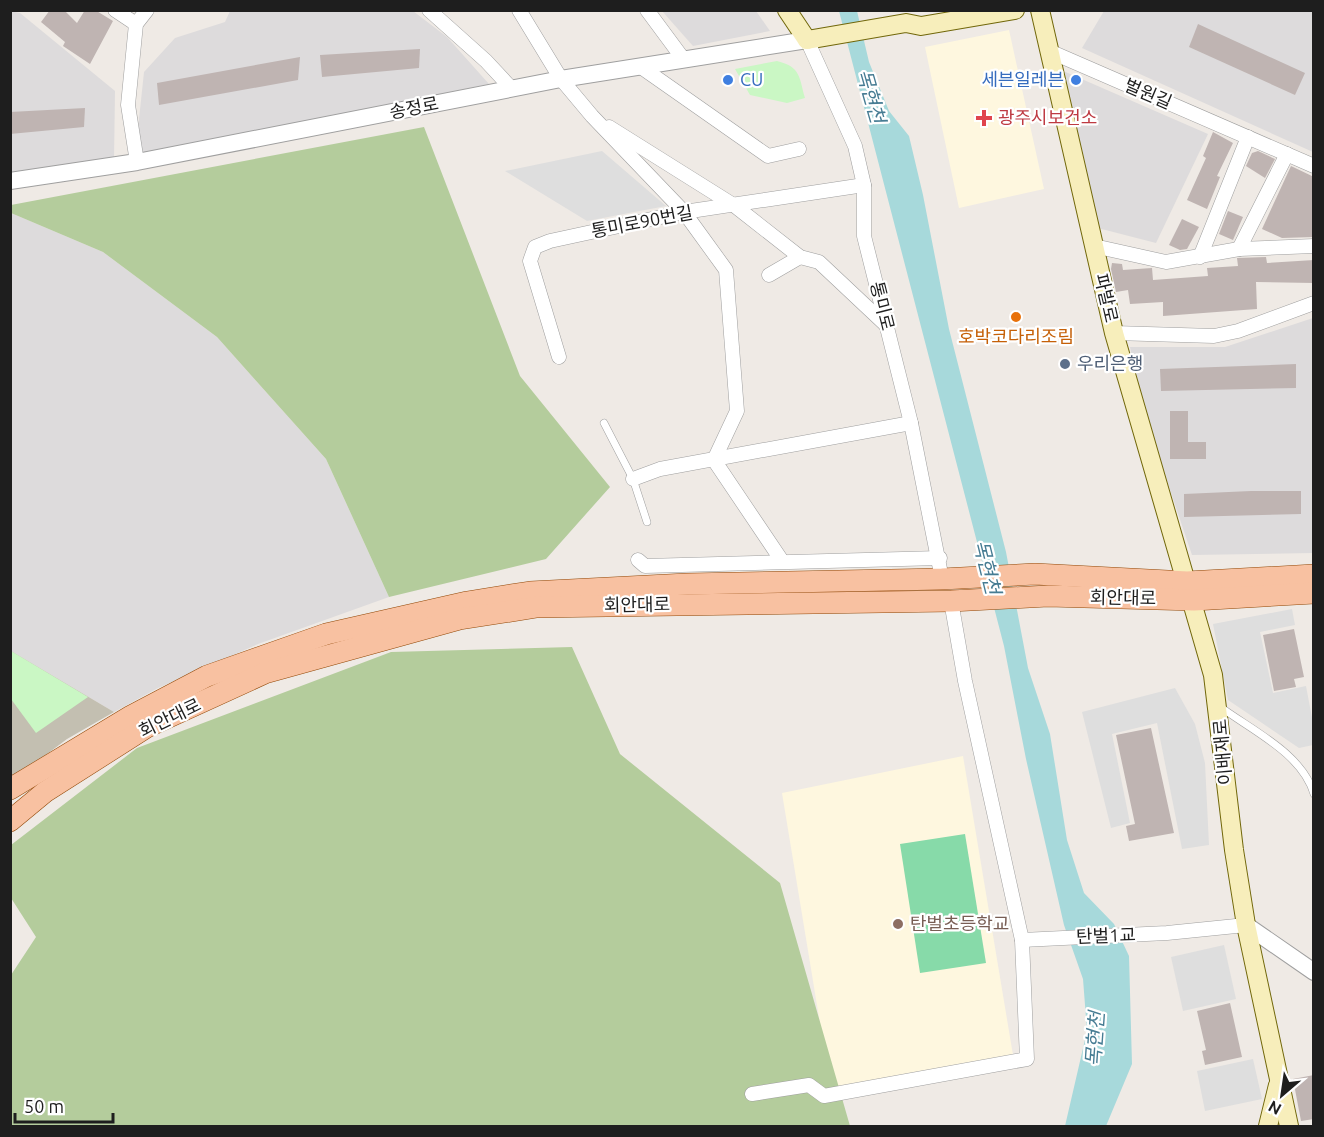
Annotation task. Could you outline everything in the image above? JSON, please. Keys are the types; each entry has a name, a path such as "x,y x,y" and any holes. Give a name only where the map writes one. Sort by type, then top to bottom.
{"main road":[{"name":"통미로","path":"787,10 813,39"},
{"name":"통미로","path":"795,10 813,39"},
{"path":"909,24 914,18 956,10"},
{"path":"813,39 909,24 921,26 1015,10"},
{"name":"파발로","path":"1040,10 1114,333 1190,591"},
{"name":"회안대로","path":"10,789 131,716 207,676 326,634 421,611 530,592 941,569 964,576 1035,574 1190,591 1314,575"},
{"name":"회안대로","path":"10,821 45,792 147,727 265,673 460,620 537,607 951,601 1190,591 1314,593"},
{"name":"이배재로","path":"1190,591 1219,706 1234,850 1246,925 1289,1126"},
{"path":"1268,1126 1279,1080"}],"street":[{"path":"115,10 136,24"},
{"path":"137,162 128,105 136,24 147,10"},
{"path":"429,10 486,61 512,89"},
{"path":"519,10 561,79 592,116 684,212 726,270 737,411 714,460"},
{"path":"647,10 684,60"},
{"name":"송정로","path":"10,181 137,162 561,79 813,39"},
{"name":"통미로","path":"813,39 855,146 864,185 864,236 911,423 941,569"},
{"name":"벌원길","path":"1049,51 1314,166"},
{"path":"641,67 768,156 799,149"},
{"path":"592,116 735,206 800,257 819,262 886,325"},
{"path":"1200,256 1248,137"},
{"path":"1239,249 1287,154"},
{"name":"통미로90번길","path":"559,357 530,261 535,247 550,241 684,212 864,185"},
{"path":"1094,246 1166,262 1239,249 1314,246"},
{"path":"769,275 800,257"},
{"path":"1114,333 1214,336 1238,331 1314,303"},
{"path":"633,479 660,469 911,423"},
{"path":"714,460 782,561"},
{"path":"638,560 645,566 668,567 782,561 941,569"},
{"path":"752,1094 808,1085 824,1096 1027,1059 1022,940 967,692 951,601"},
{"path":"1246,925 1312,964"},
{"name":"탄벌1교","path":"1022,940 1167,933 1246,925"}],"lane":[{"path":"909,24 983,10"},
{"path":"604,423 633,479 647,522"},
{"path":"1219,706 1281,750 1304,771 1314,794"}],"shaded area":[{"path":"10,11 20,13 115,91 114,160 11,175"},
{"path":"230,11 413,11 447,37 489,84 135,157 144,72 175,38 225,22"},
{"path":"662,11 756,11 770,31 693,46"},
{"path":"1104,11 1313,11 1313,152 1082,48"},
{"name":"광주시보건소","path":"1009,30 1044,189 959,208 925,47"},
{"path":"1061,70 1208,134 1156,243 1090,226"},
{"path":"602,151 666,206 587,221 505,171"},
{"path":"11,213 103,252 217,337 326,459 389,597 258,644 158,688 114,712 11,651"},
{"path":"1313,318 1313,553 1192,555 1145,416 1130,347 1225,347"},
{"path":"1292,609 1295,625 1260,632 1273,693 1306,686 1313,723 1313,745 1299,748 1228,700 1213,624"},
{"path":"11,651 114,712 67,739 11,781"},
{"path":"1175,688 1195,724 1205,763 1209,845 1182,849 1157,723 1112,734 1130,823 1111,828 1082,712"},
{"name":"탄벌초등학교","path":"963,756 1013,1055 831,1090 782,793"},
{"path":"1224,945 1236,999 1183,1011 1171,957"},
{"path":"1253,1059 1262,1099 1205,1111 1197,1071"}],"green space":[{"path":"777,61 795,70 805,98 787,103 750,95 735,69"},
{"path":"424,127 520,376 610,487 546,559 389,597 326,459 217,337 103,252 11,213 11,205"},
{"path":"572,647 620,754 780,883 850,1126 11,1126 11,975 36,937 11,898 11,845 137,748 391,652"},
{"path":"11,651 88,697 36,733 11,699"},
{"path":"965,834 986,963 920,973 900,844"}],"water":[{"name":"목현천","path":"839,11 857,11 869,62 889,111 909,136 949,329 1006,552 1028,668 1050,734 1067,840 1084,893 1114,924 1129,956 1132,1064 1106,1126 1065,1126 1087,1031 1083,979 1064,925 1026,759 1004,646"}],"building":[{"path":"50,10 64,10 77,23 85,10 95,10 113,21 90,64 63,46 65,42 41,22"},
{"path":"1198,24 1305,73 1295,95 1189,47"},
{"path":"420,49 419,68 322,77 320,55"},
{"path":"300,57 298,80 159,105 157,83"},
{"path":"85,108 84,127 10,134 10,112"},
{"path":"1213,132 1233,143 1217,176 1220,177 1207,209 1187,200 1206,158 1203,156"},
{"path":"1258,151 1275,159 1265,178 1246,166 1252,153"},
{"path":"1291,166 1314,177 1314,237 1282,238 1262,229"},
{"path":"1228,211 1243,217 1233,240 1219,234"},
{"path":"1182,219 1199,227 1187,249 1180,250 1169,245"},
{"path":"1266,257 1267,263 1314,260 1314,283 1256,282 1257,309 1163,316 1163,302 1130,304 1128,290 1116,292 1111,269 1112,263 1122,264 1123,270 1152,268 1153,280 1208,276 1207,268 1238,266 1237,258"},
{"path":"1296,364 1296,388 1161,391 1160,369"},
{"path":"1170,411 1188,411 1188,442 1206,442 1206,459 1170,459"},
{"path":"1301,491 1301,514 1184,517 1184,494"},
{"path":"1294,629 1304,677 1294,679 1296,687 1274,691 1263,635"},
{"path":"1151,728 1174,833 1129,841 1126,826 1135,824 1116,735"},
{"path":"1230,1003 1242,1057 1205,1065 1202,1051 1206,1050 1197,1011"},
{"path":"1314,1075 1314,1119 1301,1121 1293,1079"}],"place":[{"name":"CU","path":"728,80"},
{"name":"세븐일레븐","path":"1076,80"},
{"name":"광주시보건소","path":"984,118"},
{"name":"호박코다리조림","path":"1016,317"},
{"name":"우리은행","path":"1065,364"},
{"name":"탄벌초등학교","path":"898,924"}]}
